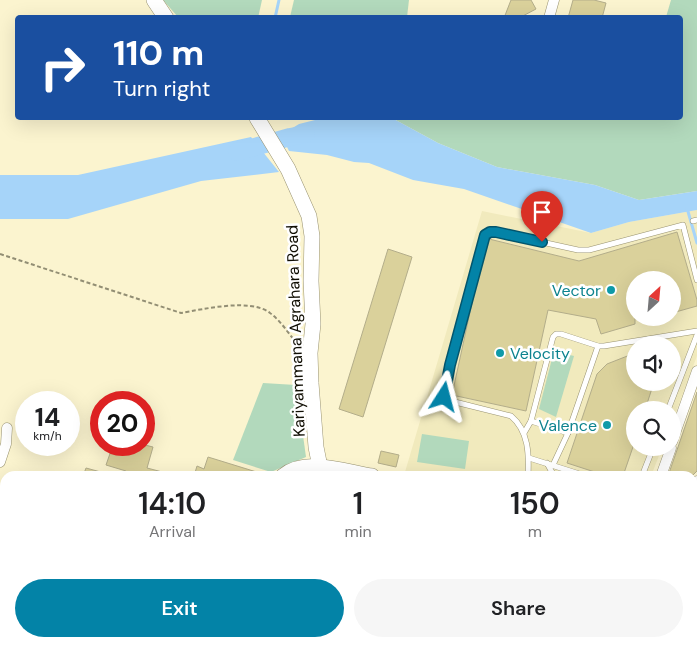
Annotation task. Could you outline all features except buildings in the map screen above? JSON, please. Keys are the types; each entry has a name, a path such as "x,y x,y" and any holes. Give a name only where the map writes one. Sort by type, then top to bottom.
{"street":[{"path":"154,0 164,15"},
{"path":"550,15 554,0"},
{"name":"Kariyammana Agrahara Road","path":"260,122 288,169 309,216 312,236 311,281 313,324 310,361 316,447 320,467"},
{"path":"681,416 697,371"},
{"path":"0,462 6,444 7,428"},
{"path":"663,471 668,456"},
{"path":"294,471 320,467 343,471"}],"lane":[{"path":"528,471 529,458 524,433 518,422 511,416 447,400 444,397 448,375 485,235 490,232 496,232 578,250 589,250 682,225 697,280"},
{"path":"524,433 531,421 553,337 556,334 562,334 598,346 697,333 671,401"},
{"path":"553,465 568,433 598,346"},
{"path":"531,421 568,433"},
{"path":"644,471 650,456"},
{"path":"529,458 571,471"},
{"path":"546,463 551,471"}],"path":[{"path":"0,254 182,313 212,307 254,306 269,312 310,361"}],"shaded area":[{"path":"697,210 697,356 680,401 626,401 626,456 659,456 653,471 405,471 482,211 591,233 629,222"}],"green space":[{"path":"163,0 262,0 259,15 176,15"},
{"path":"294,0 409,0 407,15 290,15"},
{"path":"671,0 697,0 697,191 639,200 595,185 497,167 438,143 396,120 683,120 683,15 667,15"},
{"path":"554,351 574,356 556,417 539,409"},
{"path":"263,383 296,385 306,457 273,471 233,460"},
{"path":"422,434 469,441 465,469 417,462"}],"water":[{"path":"315,120 396,120 438,143 497,167 595,185 639,200 697,191 697,210 629,222 591,233 464,189 413,180 369,163 354,162 327,155 289,151 281,135 299,124"},
{"path":"251,137 279,172 201,181 68,219 0,219 0,175 78,175"}],"waterway":[{"path":"276,15 279,0"},
{"path":"237,152 306,134"},
{"path":"687,208 697,243"}],"place":[{"name":"Vector","path":"611,290"},
{"name":"Velocity","path":"500,353"},
{"name":"Valence","path":"607,425"}],"route":[{"path":"444,397 450,365 485,235 490,232 496,232 542,242"}]}
